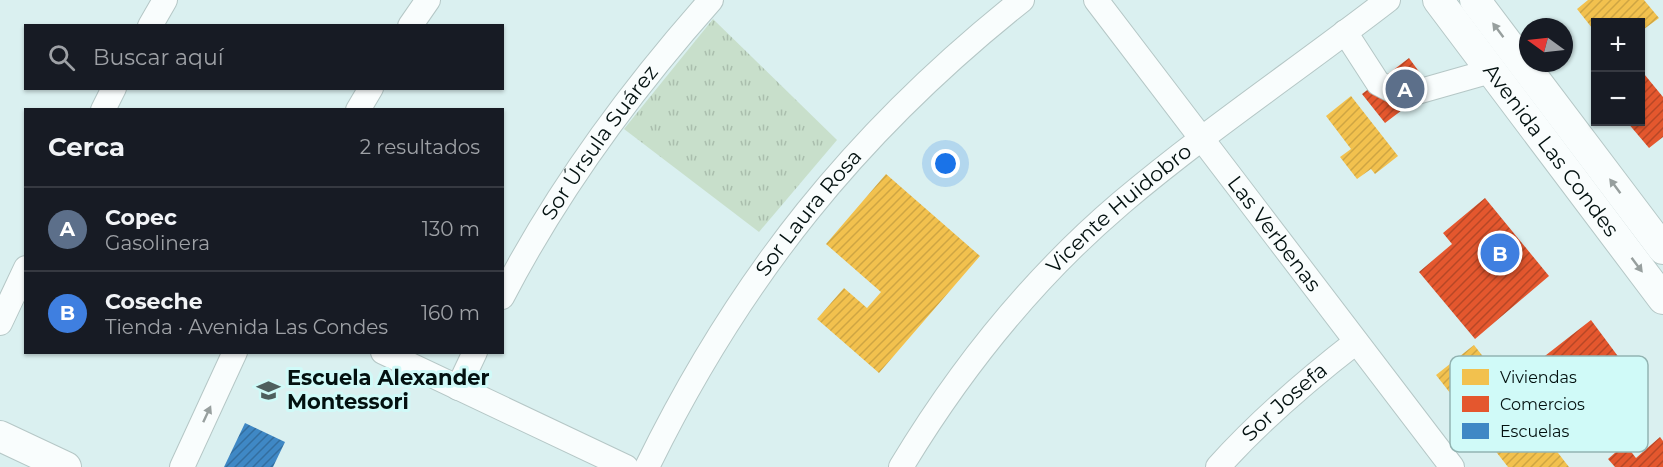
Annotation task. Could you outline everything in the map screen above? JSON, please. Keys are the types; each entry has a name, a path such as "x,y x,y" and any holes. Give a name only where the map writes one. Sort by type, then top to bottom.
{"main road":[{"name":"Avenida Las Condes","path":"1438,0 1663,299"},
{"name":"Avenida Las Condes","path":"1475,0 1663,249"},
{"path":"0,436 66,467"}],"street":[{"path":"151,24 165,0"},
{"path":"411,24 428,0"},
{"name":"Sor Úrsula Suárez","path":"504,294 547,219 606,130 649,73 711,0"},
{"name":"Sor Laura Rosa","path":"647,467 694,375 723,327 780,244 822,191 897,109 972,40 1022,0"},
{"name":"Las Verbenas","path":"1096,0 1452,467"},
{"name":"Vicente Huidobro","path":"901,467 942,402 972,361 1040,281 1119,205 1202,139 1388,0"},
{"path":"1345,32 1378,83 1403,96 1491,71"},
{"path":"104,108 113,90"},
{"path":"359,108 370,90"},
{"path":"0,322 24,272"},
{"name":"Sor Josefa","path":"1218,467 1271,412 1356,342"},
{"path":"182,467 235,354"},
{"path":"387,354 626,467"},
{"path":"458,388 474,354"}],"green space":[{"path":"713,19 837,140 759,232 624,129"}],"building: Viviendas":[{"path":"1588,0 1644,0 1659,18 1645,28 1645,18 1591,18 1591,27 1577,9"},
{"path":"1351,96 1398,156 1375,174 1371,169 1357,179 1340,157 1351,149 1326,116"},
{"path":"886,174 980,256 879,373 817,319 844,288 867,308 881,292 826,244"},
{"path":"1474,345 1483,356 1460,356"},
{"path":"1450,364 1450,393 1436,375"},
{"path":"1496,452 1557,452 1569,467 1508,467"}],"building: Comercios":[{"path":"1409,58 1431,88 1385,123 1362,94"},
{"path":"1645,75 1663,97 1663,137 1649,148 1630,126 1645,126"},
{"path":"1485,198 1549,276 1475,339 1419,272 1452,244 1443,233"},
{"path":"1591,320 1618,356 1545,356"},
{"path":"1660,437 1663,441 1663,467 1615,467 1608,459 1616,452 1631,452 1636,458 1643,452 1648,452 1648,448"}],"building: Escuelas":[{"path":"245,423 285,442 273,467 224,467"}],"place":[{"name":"Copec","path":"1405,89"},
{"name":"Coseche","path":"1500,253"},
{"name":"Escuela Alexander Montessori","path":"269,390"}]}
